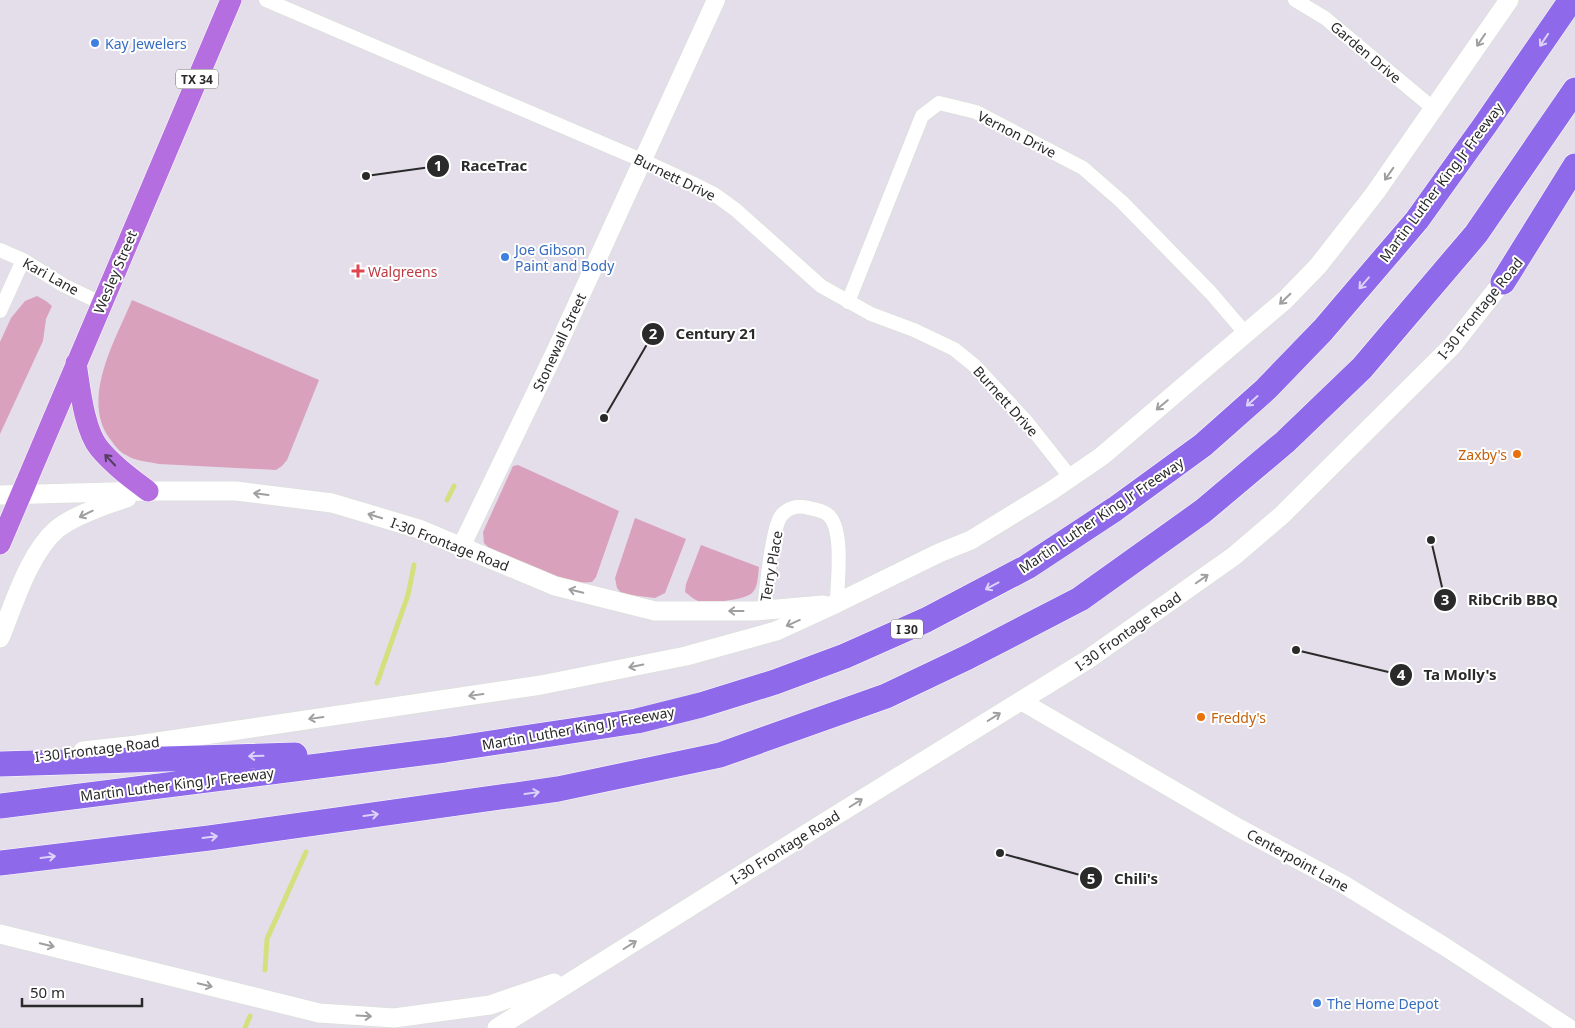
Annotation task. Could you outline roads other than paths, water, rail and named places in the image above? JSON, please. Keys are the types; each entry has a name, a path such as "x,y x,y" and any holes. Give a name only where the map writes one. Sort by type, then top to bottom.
{"highway":[{"name":"Martin Luther King Jr Freeway","path":"0,806 445,750 636,721 701,705 775,682 845,656 926,620 1027,567 1115,509 1203,445 1266,389 1323,330 1417,220 1491,117 1571,0"},
{"path":"0,863 209,838 558,789 720,755 886,696 968,657 1080,599 1203,511 1285,442 1362,368 1476,234 1575,90"},
{"path":"1503,282 1575,166"},
{"path":"0,762 445,750"}],"main road":[{"name":"Wesley Street","path":"0,544 10,495 76,364 231,0"},
{"name":"I-30 Frontage Road","path":"0,762 137,745 540,685 686,656 776,631 970,540 1071,478 1102,456 1285,300 1318,266 1375,193 1509,0"},
{"name":"I-30 Frontage Road","path":"497,1028 1087,660 1227,561 1282,515 1452,346 1503,282 1575,182"},
{"path":"76,364 86,420 97,446 116,466 148,491"},
{"name":"I-30 Frontage Road","path":"10,495 148,491 236,491 332,503 418,529 555,586 655,611 764,610 837,603"},
{"path":"0,638 34,556 57,529 104,505 148,491"},
{"name":"I-30 Frontage Road","path":"0,934 319,1014 394,1018 490,1005 588,971"}],"street":[{"name":"Burnett Drive","path":"266,0 642,161 714,194 736,210 821,286 871,314 914,330 961,354 975,366 1026,421 1071,478"},
{"name":"Stonewall Street","path":"461,547 542,380 716,0"},
{"name":"Garden Drive","path":"1295,0 1326,18 1434,109"},
{"name":"Vernon Drive","path":"848,302 922,116 938,103 976,112 1083,168 1122,202 1211,293 1246,334"},
{"name":"Kari Lane","path":"0,250 23,260 64,285 101,304"},
{"path":"0,311 23,260"},
{"name":"Terry Place","path":"764,610 773,542 780,516 793,507 806,507 827,514 834,524 838,538 837,603"},
{"name":"Centerpoint Lane","path":"1021,701 1239,828 1343,884 1447,948 1569,1028"}],"waterway":[{"path":"447,500 454,486"},
{"path":"377,683 408,595 414,565"},
{"path":"265,970 267,939 306,852"},
{"path":"245,1028 250,1016"}],"place":[{"name":"Kay Jewelers","path":"95,43"},
{"name":"RaceTrac","path":"366,176"},
{"name":"Joe Gibson Paint and Body","path":"505,257"},
{"name":"Walgreens","path":"358,271"},
{"name":"Century 21","path":"604,418"},
{"name":"Zaxby's","path":"1517,454"},
{"name":"RibCrib BBQ","path":"1431,540"},
{"name":"Ta Molly's","path":"1296,650"},
{"name":"Freddy's","path":"1201,717"},
{"name":"Chili's","path":"1000,853"},
{"name":"The Home Depot","path":"1317,1003"}]}
